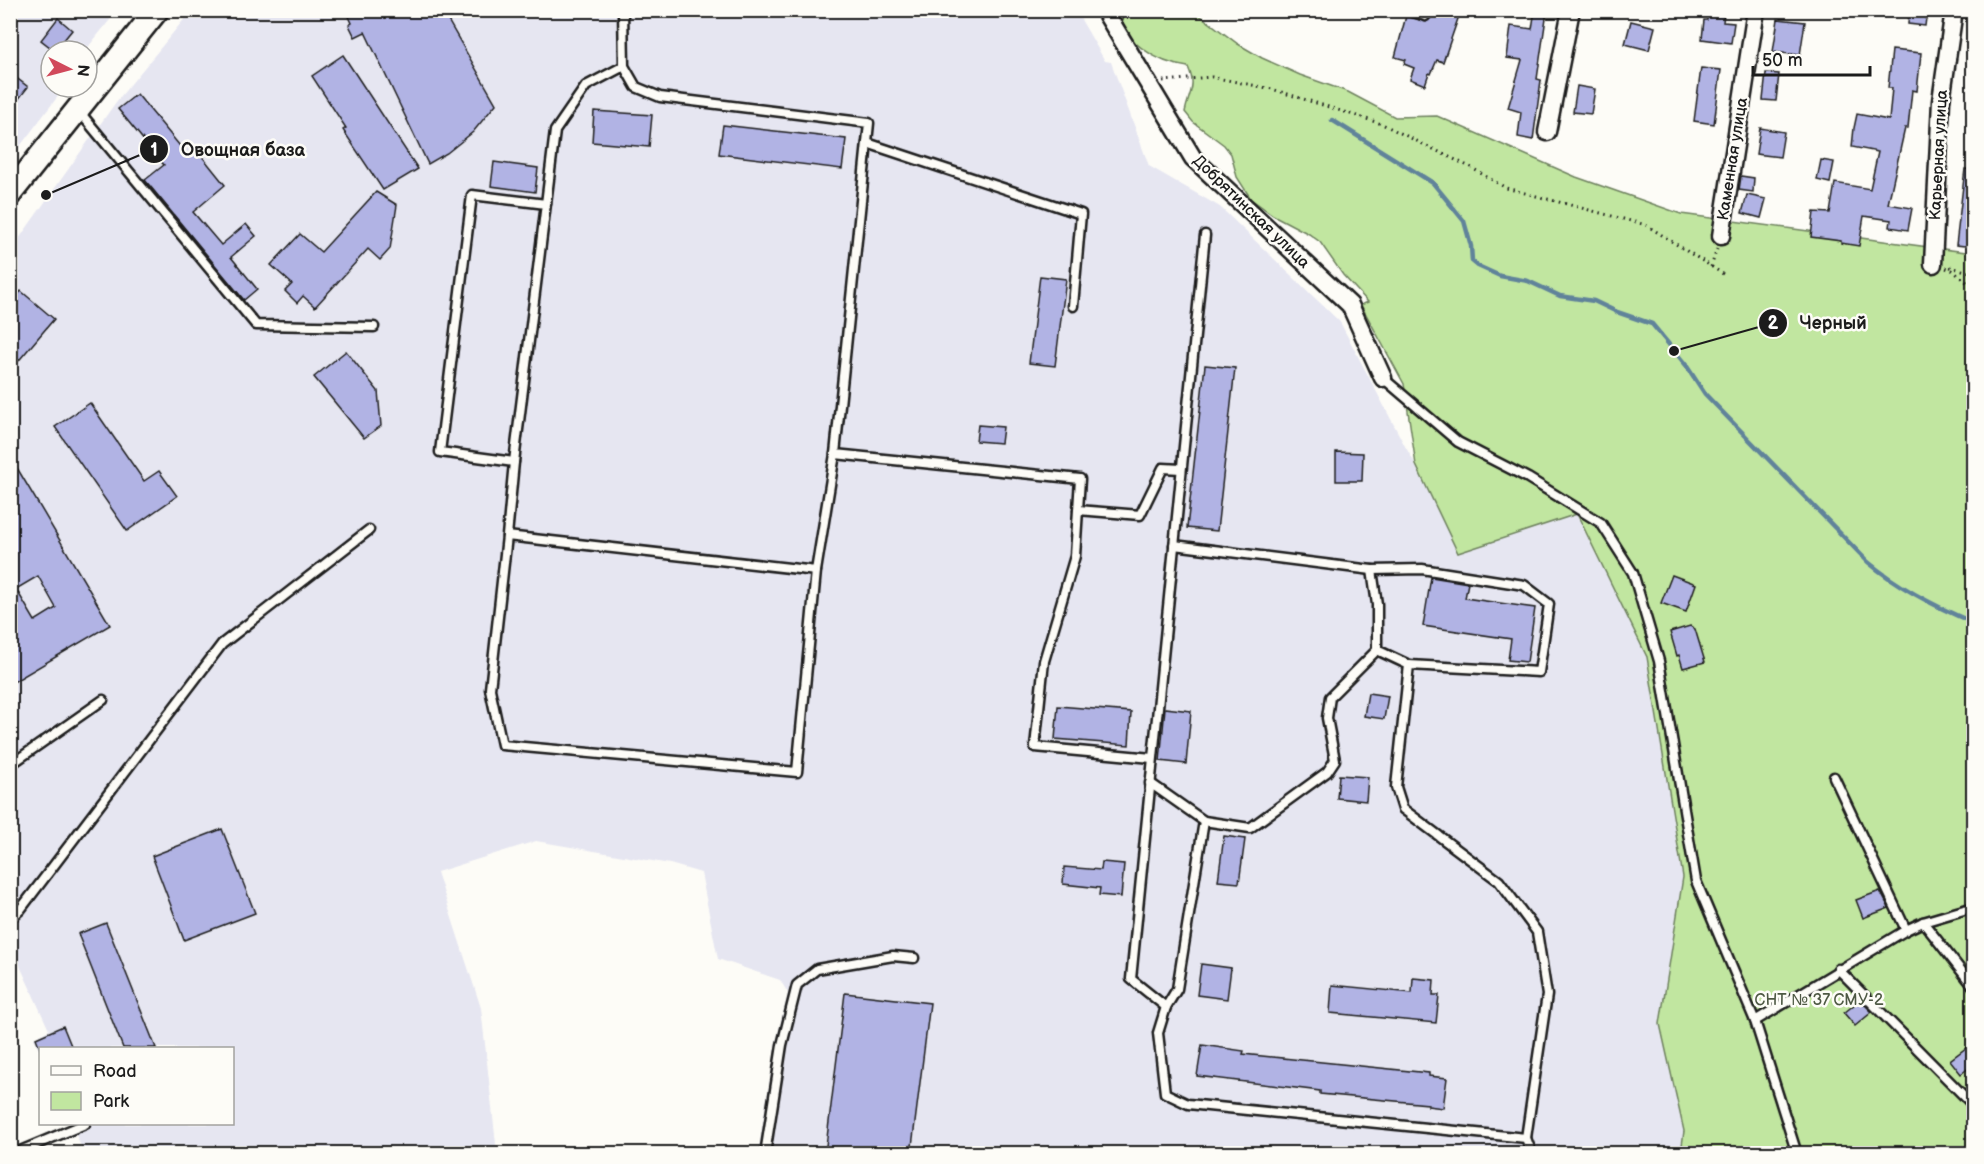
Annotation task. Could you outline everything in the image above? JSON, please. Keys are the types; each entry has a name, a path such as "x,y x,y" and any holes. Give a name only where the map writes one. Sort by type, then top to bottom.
{"main road":[{"path":"10,194 158,10"}],"street":[{"name":"Добрятинская улица","path":"1104,10 1193,158 1350,305 1383,378"},
{"path":"1547,132 1571,10"},
{"name":"Каменная улица","path":"1721,236 1756,10"},
{"name":"Карьерная улица","path":"1933,264 1941,101 1954,10"}],"lane":[{"path":"623,10 624,66 636,87 660,98 869,123 835,454 816,571 797,772 502,745 490,689 514,462 555,130 586,86 624,66"},
{"path":"1410,10 1425,16"},
{"path":"78,110 256,325 375,327"},
{"path":"867,143 1081,214 1072,306"},
{"path":"514,462 440,452 472,195 546,204"},
{"path":"1166,1007 1131,978 1205,235"},
{"path":"1383,378 1458,442 1528,478 1601,524 1633,573 1659,661 1696,881 1755,1021 1797,1154"},
{"path":"835,454 1080,479 1075,556 1044,661 1035,747 1152,758"},
{"path":"1078,510 1140,515 1164,468 1181,469"},
{"path":"10,919 20,910 222,644 369,530"},
{"path":"507,536 816,571"},
{"path":"1174,545 1372,570 1422,569 1524,585 1549,604 1539,672 1409,664 1377,650"},
{"path":"1150,783 1204,821 1250,828 1327,772 1335,760 1327,718 1330,697 1377,650 1377,604 1372,570"},
{"path":"1409,664 1396,787 1403,809 1499,881 1537,932 1547,995 1526,1138 1532,1154"},
{"path":"10,765 103,700"},
{"path":"1834,777 1905,930"},
{"path":"1204,821 1177,989 1166,1007 1158,1033 1166,1094 1188,1104 1526,1138"},
{"path":"1755,1021 1905,930 1923,922 1974,907"},
{"path":"1923,922 1974,987"},
{"path":"765,1154 782,1045 798,985 817,969 893,956 914,958"},
{"path":"1838,969 1974,1106"},
{"path":"13,1154 83,1125"}],"path":[{"path":"1147,82 1212,76 1272,89 1382,124 1470,167 1506,188 1646,225 1723,274"},
{"path":"1933,264 1974,273"},
{"path":"1933,264 1952,270 1974,288"}],"shaded area":[{"path":"11,11 117,11 95,39 39,39 39,99 56,99 11,158"},
{"path":"191,11 1076,11 1105,61 1111,62 1149,166 1220,207 1340,322 1416,465 1458,553 1576,514 1647,657 1683,877 1660,1024 1684,1131 1681,1154 758,1153 776,1042 788,993 780,980 718,959 701,873 670,864 536,841 437,872 481,1008 497,1153 261,1154 260,1151 236,1154 84,1153 71,1125 234,1125 234,1047 39,1047 39,1050 34,1038 49,1030 11,946 11,250 116,102"}],"green space":[{"name":"СНТ № 37 СМУ-2","path":"1105,11 1194,11 1238,44 1262,58 1300,75 1348,92 1395,117 1437,116 1576,177 1681,214 1973,253 1973,1153 1681,1153 1684,1131 1660,1024 1683,877 1647,657 1577,514 1458,553 1416,465 1404,384 1361,305 1368,302 1343,275 1320,242 1273,215 1251,199 1237,177 1231,154 1224,145 1193,122 1185,112 1192,85 1188,67 1162,60 1141,48"}],"building":[{"path":"346,10 442,10 496,104 473,132 447,153 428,164 365,32 355,37 349,25 352,23"},
{"path":"1429,10 1461,10 1443,62 1437,60 1425,85 1410,79 1414,68 1404,64 1406,60 1395,57 1406,16 1426,22 1431,18"},
{"path":"1535,10 1547,11 1537,79 1541,80 1533,140 1518,137 1521,112 1508,108 1522,60 1507,58 1511,26 1532,29"},
{"path":"1708,10 1724,12 1723,22 1734,23 1731,43 1702,39 1704,20 1707,20"},
{"path":"1909,10 1927,10 1925,26 1908,24"},
{"path":"58,18 72,30 65,39 42,39"},
{"path":"1778,19 1805,22 1800,55 1773,52"},
{"path":"1631,21 1655,27 1649,50 1625,44"},
{"path":"1892,50 1921,53 1917,91 1912,90 1908,128 1905,128 1888,204 1912,208 1908,230 1890,227 1891,220 1864,216 1859,246 1811,237 1814,212 1830,213 1835,183 1870,189 1878,152 1852,147 1854,128 1857,114 1889,120 1892,88 1888,88"},
{"path":"343,55 418,169 383,190 343,130 346,128 312,76"},
{"path":"1701,68 1721,70 1714,124 1694,121"},
{"path":"10,73 28,87 10,110"},
{"path":"1766,73 1779,74 1776,101 1763,100"},
{"path":"1577,86 1595,89 1591,114 1573,112"},
{"path":"137,94 189,157 197,150 225,185 193,212 221,245 246,224 256,236 231,257 257,289 244,300 145,180 164,165 118,109"},
{"path":"594,111 652,115 649,147 592,142"},
{"path":"723,125 846,139 842,169 719,154"},
{"path":"1760,128 1784,132 1780,157 1756,154"},
{"path":"1821,160 1834,162 1830,183 1817,180"},
{"path":"494,162 538,168 535,192 491,186"},
{"path":"1965,169 1974,170 1974,247 1956,245"},
{"path":"1741,176 1754,178 1753,192 1739,190"},
{"path":"376,192 397,205 390,249 380,260 368,249 315,307 303,296 297,303 285,291 292,284 271,265 300,234 321,252"},
{"path":"1747,195 1766,199 1761,218 1742,213"},
{"path":"1040,276 1066,279 1055,366 1029,363"},
{"path":"21,291 54,319 10,371 10,304"},
{"path":"346,351 378,391 381,426 364,438 314,377"},
{"path":"1205,365 1235,368 1217,531 1187,528"},
{"path":"90,403 144,481 159,471 177,496 127,531 55,427"},
{"path":"978,425 1003,427 1001,443 976,441"},
{"path":"1336,452 1363,453 1362,481 1336,481"},
{"path":"10,456 110,625 10,684","holes":["38,576 56,608 35,621 16,589"]},
{"path":"1672,575 1696,584 1686,612 1661,603"},
{"path":"1431,577 1468,583 1465,598 1535,608 1527,662 1508,660 1511,639 1423,626"},
{"path":"1690,626 1695,629 1705,662 1683,668 1670,632"},
{"path":"1368,693 1388,696 1384,719 1364,716"},
{"path":"1058,706 1131,712 1129,745 1055,739"},
{"path":"1165,708 1191,711 1186,764 1160,761"},
{"path":"1339,775 1368,777 1366,801 1337,798"},
{"path":"222,829 255,913 184,940 152,856"},
{"path":"1224,836 1245,839 1239,883 1218,881"},
{"path":"1102,862 1124,864 1121,897 1099,895 1100,888 1063,884 1064,867 1101,870"},
{"path":"1880,891 1889,908 1863,918 1856,900"},
{"path":"106,923 156,1047 123,1047 78,934"},
{"path":"1201,964 1231,968 1227,999 1197,995"},
{"path":"1413,978 1434,980 1433,995 1439,995 1436,1023 1330,1013 1332,985 1412,993"},
{"path":"845,993 930,1003 911,1154 825,1154"},
{"path":"1860,1000 1872,1012 1855,1026 1844,1013"},
{"path":"63,1026 72,1047 40,1047 36,1038"},
{"path":"1974,1042 1974,1064 1961,1074 1950,1060"},
{"path":"1202,1045 1244,1051 1243,1054 1429,1073 1429,1076 1447,1078 1443,1108 1428,1106 1428,1104 1320,1094 1320,1091 1197,1076"}],"waterway":[{"path":"1332,120 1433,183 1464,221 1471,246 1472,261 1478,266 1500,276 1528,281 1560,296 1594,301 1652,324 1686,365 1705,394 1868,562 1918,596 1974,623"}],"place":[{"name":"Овощная база","path":"46,195"},
{"name":"Черный","path":"1674,351"}]}
